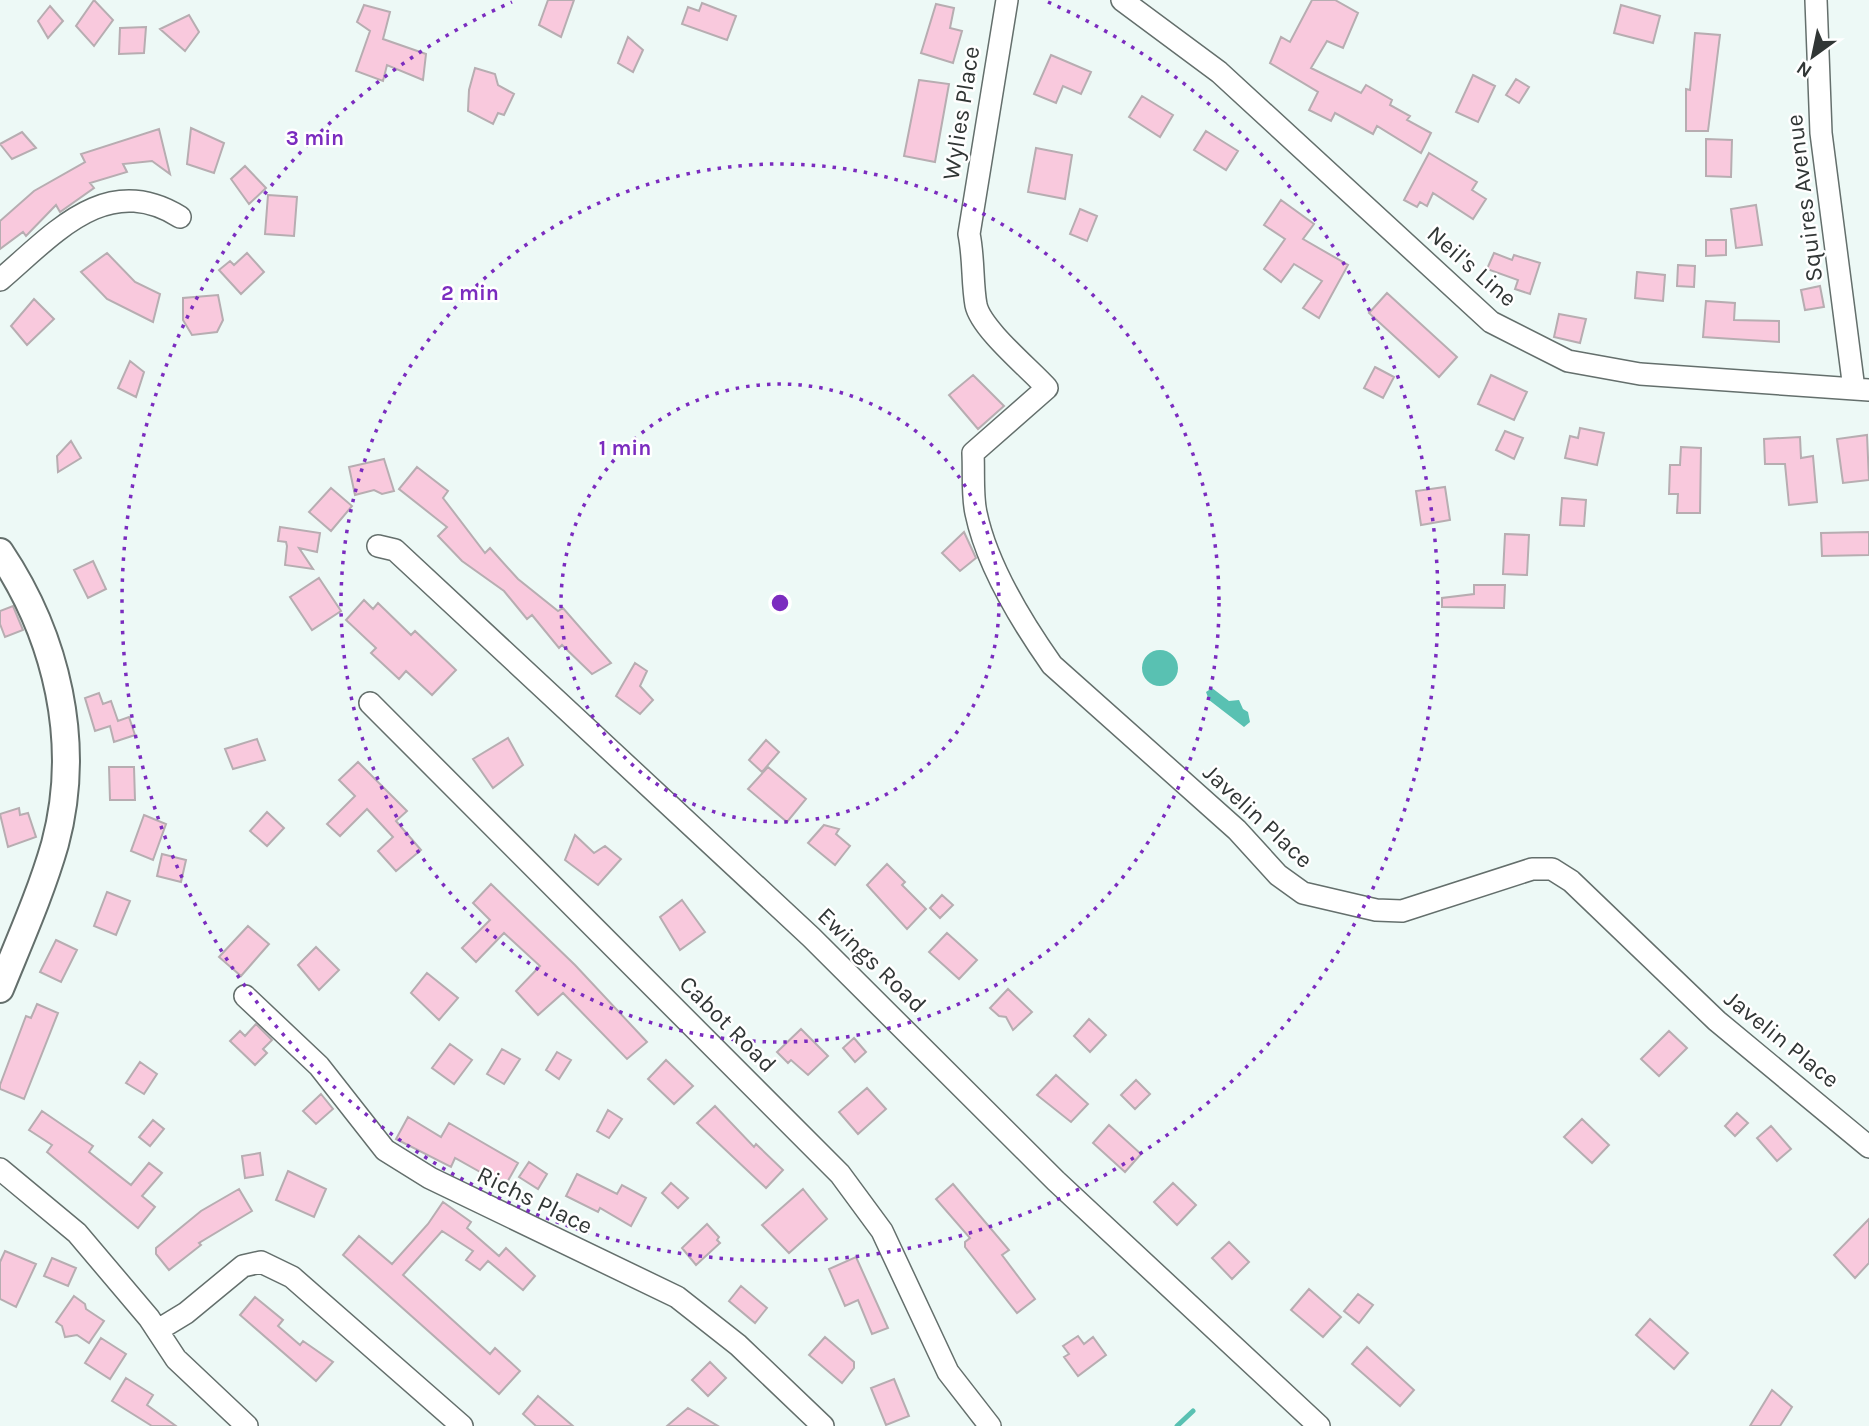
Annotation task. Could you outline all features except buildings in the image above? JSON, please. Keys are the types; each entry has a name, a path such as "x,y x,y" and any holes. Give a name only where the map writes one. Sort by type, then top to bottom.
{"street":[{"name":"Wylies Place","path":"969,234 1007,0"},
{"name":"Neil's Line","path":"1122,0 1219,72 1490,322 1568,362 1640,374 1745,384 1862,389"},
{"name":"Squires Avenue","path":"1816,0 1821,133 1862,389"},
{"path":"0,280 61,230 96,206 127,198 143,199 180,216"},
{"name":"Javelin Place","path":"969,234 975,263 976,307 985,322 1047,388 973,453 976,512 989,554 1034,640 1052,665 1237,830 1278,875 1303,892 1376,909 1402,911 1532,869 1552,869 1561,874 1597,904 1717,1021 1869,1147"},
{"name":"Ewings Road","path":"378,546 395,550 811,937 1056,1181 1319,1426"},
{"path":"0,552 24,592 51,652 65,736 62,800 55,843 0,989"},
{"name":"Cabot Road","path":"370,703 840,1174 882,1231 948,1373 990,1426"},
{"name":"Richs Place","path":"245,996 319,1066 385,1150 430,1178 677,1297 738,1345 823,1426"},
{"path":"0,1169 77,1233 158,1331 186,1370 247,1426"},
{"path":"158,1331 243,1266 251,1262 272,1265 303,1284 462,1426"}],"shaded area":[{"path":"1160,650 1173,655 1178,668 1173,681 1160,686 1147,681 1142,668 1147,655"},
{"path":"1212,688 1229,701 1239,700 1243,709 1248,712 1250,722 1244,727 1209,700 1206,692"}],"waterway":[{"path":"1177,1426 1193,1411"}]}
